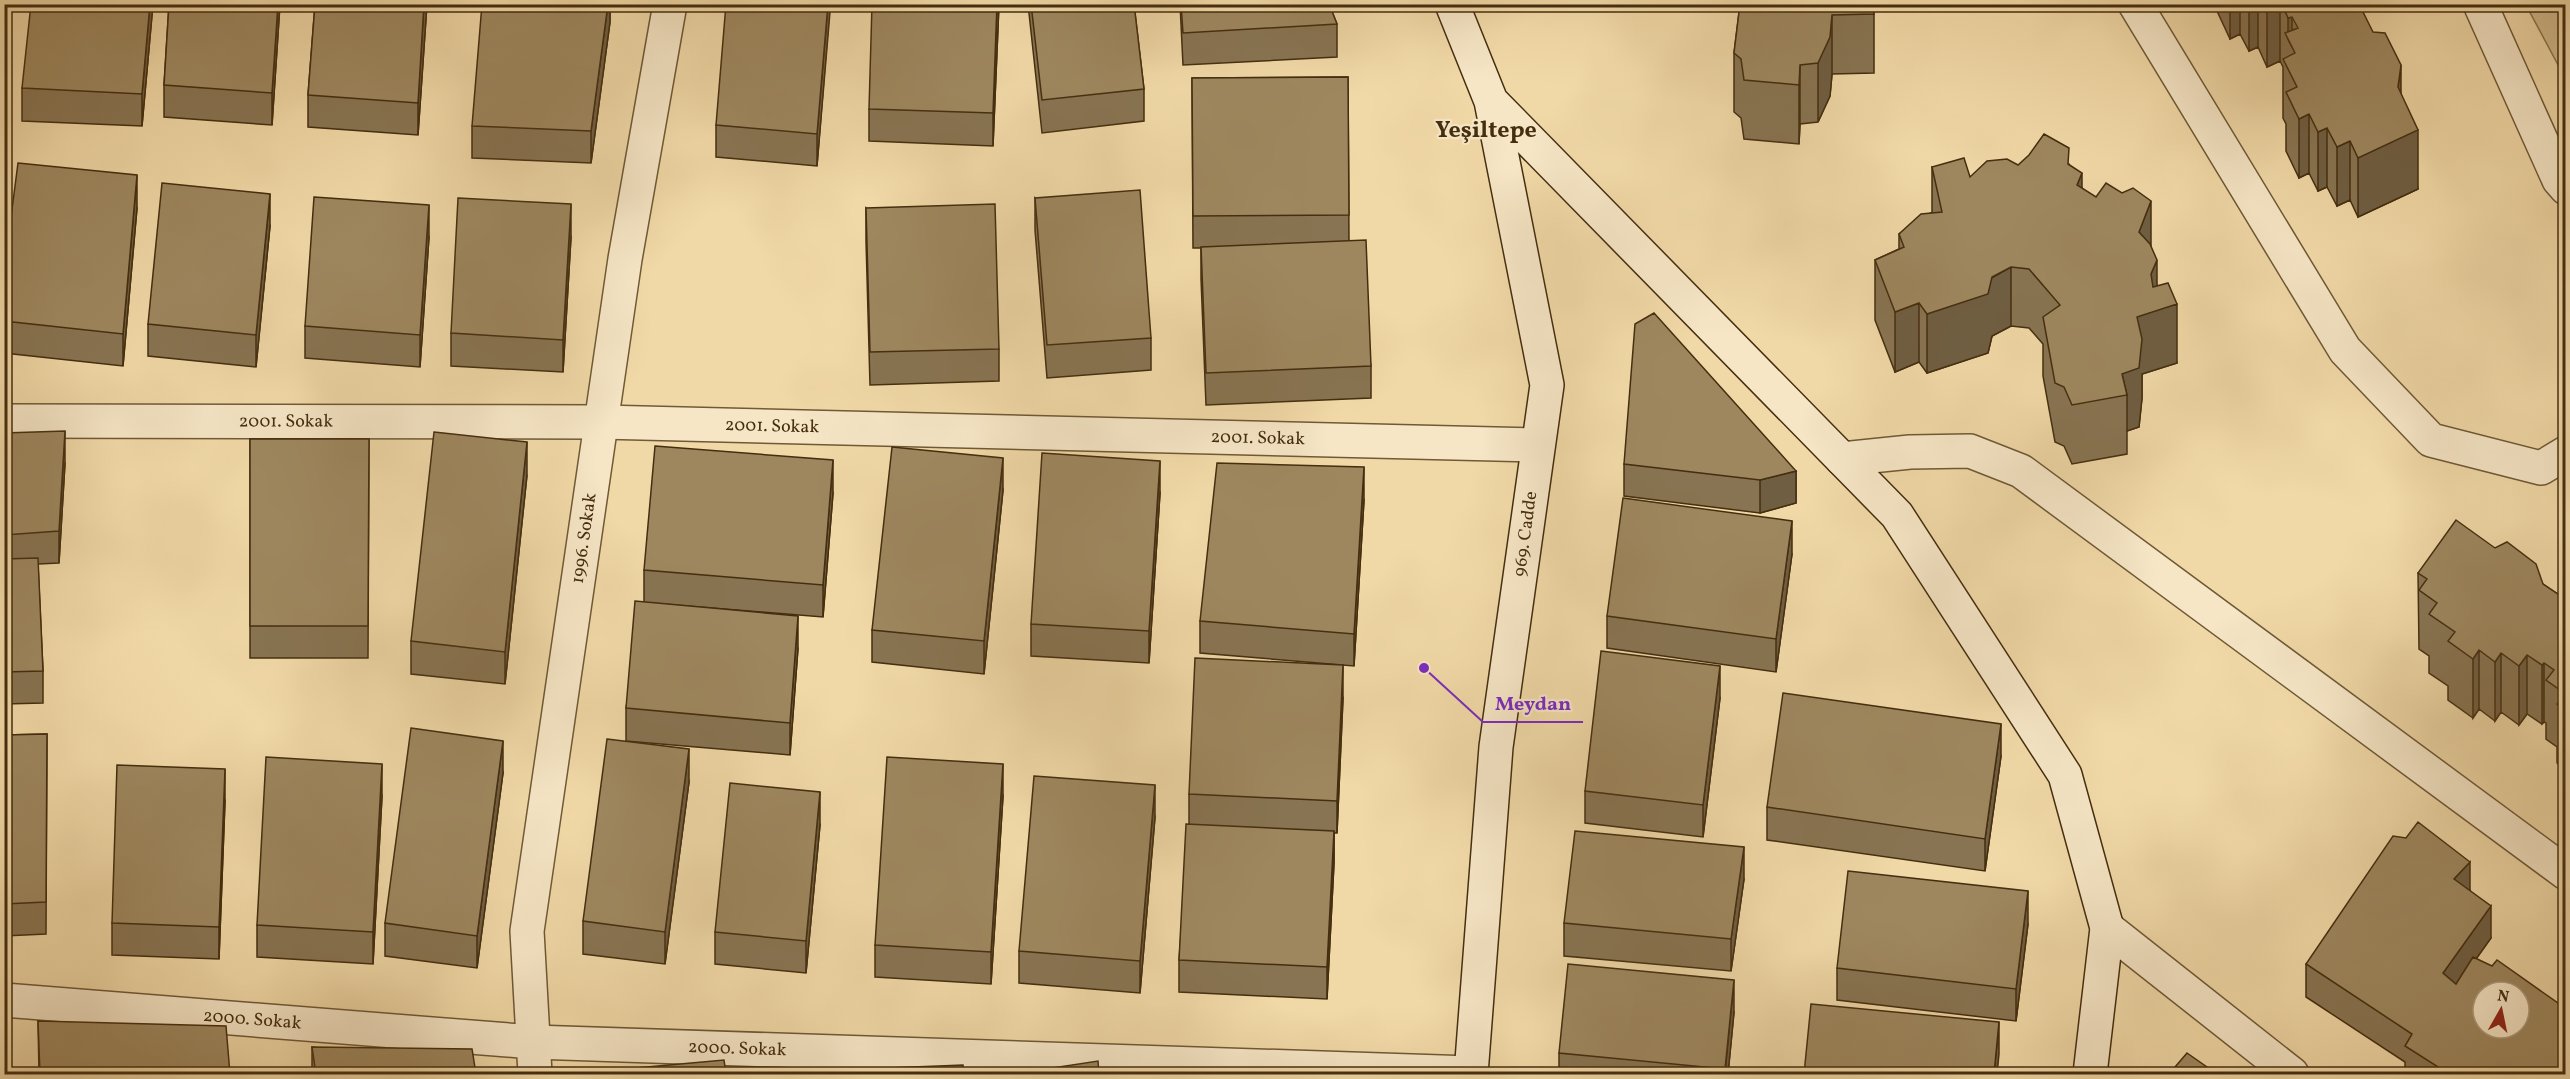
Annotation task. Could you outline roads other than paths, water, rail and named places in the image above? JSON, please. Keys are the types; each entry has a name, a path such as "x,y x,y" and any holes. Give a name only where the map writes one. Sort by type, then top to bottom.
{"street":[{"name":"1996. Sokak","path":"535,1074 527,931 625,259 670,4"},
{"name":"969. Cadde","path":"1452,4 1491,101 1547,385 1496,747 1471,1074"},
{"path":"2135,4 2344,350 2431,440 2541,468 2565,453"},
{"path":"2480,4 2565,189"},
{"path":"1491,101 1897,515 2065,775 2107,928 2090,1074"},
{"name":"2001. Sokak","path":"4,421 601,422 1538,446"},
{"path":"1842,459 1911,452 1970,451 2021,471 2565,873"},
{"path":"2107,928 2292,1074"},
{"name":"2000. Sokak","path":"4,1000 785,1062 1471,1074"}],"place":[{"name":"Meydan","path":"1424,668"}],"district":[{"name":"Yeşiltepe","path":"1486,131"}]}
